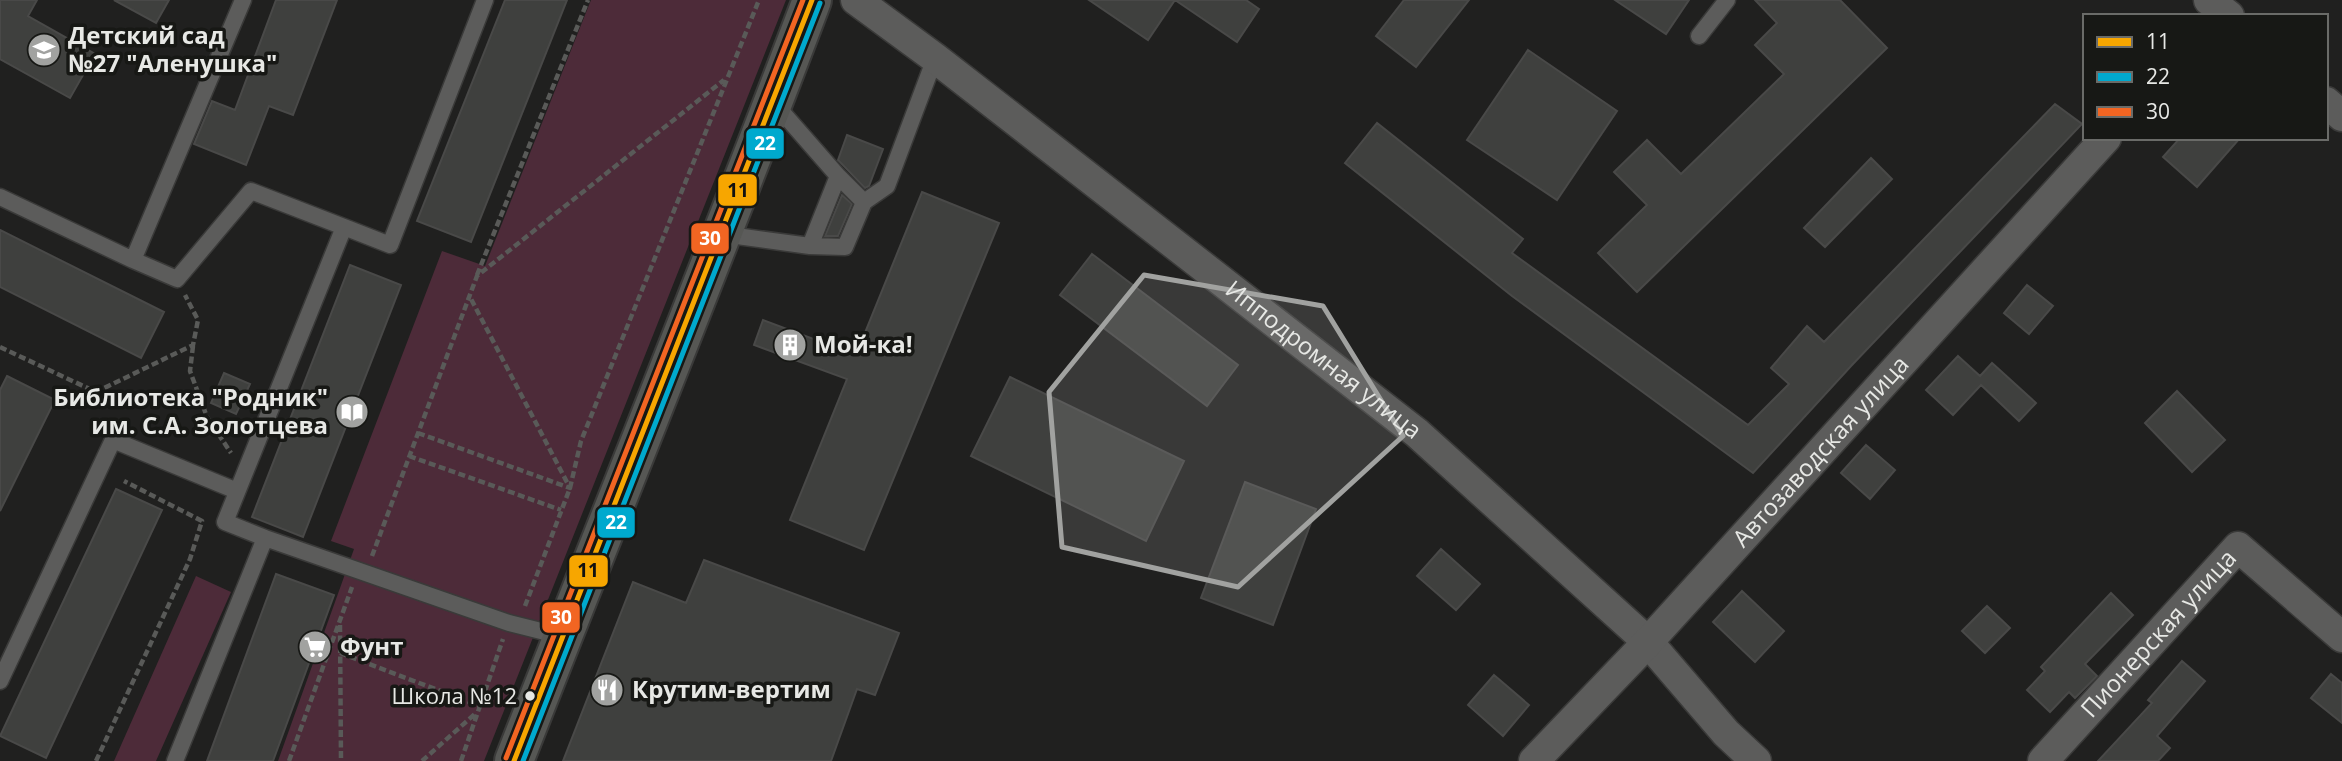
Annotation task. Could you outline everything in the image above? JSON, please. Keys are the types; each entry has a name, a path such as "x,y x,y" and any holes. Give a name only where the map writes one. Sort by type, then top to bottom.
{"main road":[{"path":"514,761 561,636 679,346 812,0"}],"street":[{"name":"Ипподромная улица","path":"856,0 935,58 1417,433 1648,642 1727,733 1756,761"},
{"path":"2328,104 2342,116"},
{"name":"Автозаводская улица","path":"1534,761 1648,642 2104,140"},
{"name":"Пионерская улица","path":"2043,761 2238,547 2342,638"}],"lane":[{"path":"133,260 243,0"},
{"path":"0,197 177,279 251,191 390,245 485,0"},
{"path":"1699,36 1727,0"},
{"path":"722,234 810,246 845,247 864,202 887,186 935,58"},
{"path":"774,103 864,202"},
{"path":"810,246 838,176"},
{"path":"344,227 225,522 514,624 561,636"},
{"path":"0,681 113,440 237,491"},
{"path":"175,761 265,538"}],"path":[{"path":"289,761 340,621 409,456 469,296 588,0"},
{"path":"461,761 479,708 570,488 580,441 759,0"},
{"path":"477,276 726,78"},
{"path":"177,279 198,320 190,371 207,417 244,474"},
{"path":"469,296 570,488"},
{"path":"0,347 96,392 193,345"},
{"path":"418,433 570,488"},
{"path":"409,456 561,510"},
{"path":"96,761 190,559 202,521 124,481"},
{"path":"340,621 341,761"},
{"path":"340,653 479,708"},
{"path":"422,761 479,708"}],"highlighted area":[{"path":"1144,275 1323,306 1403,436 1238,587 1062,547 1049,392"}],"shaded area":[{"path":"591,0 786,0 484,761 278,761 354,549 331,541 442,251 485,266"},
{"path":"196,576 231,592 156,761 114,761"}],"building":[{"name":"Детский сад №27 \"Аленушка\"","path":"0,0 37,0 28,16 95,54 70,98 0,59"},
{"name":"Детский сад №27 \"Аленушка\"","path":"114,0 169,0 156,23"},
{"path":"276,0 337,0 293,115 269,106 246,165 194,144 212,101 235,110"},
{"path":"505,0 567,0 471,242 417,221"},
{"path":"1089,0 1175,0 1148,40"},
{"path":"1175,0 1246,0 1259,9 1237,42"},
{"path":"1404,0 1469,0 1416,67 1376,36"},
{"path":"1615,0 1689,0 1666,34"},
{"path":"1755,0 1840,0 1887,48 1637,292 1598,253 1647,205 1614,172 1647,140 1681,174 1784,74 1755,45 1777,23"},
{"path":"1528,50 1617,111 1557,200 1467,140"},
{"path":"2055,104 2082,124 1753,473 1512,296 1345,163 1377,123 1523,239 1512,253 1748,425 1789,384 1771,368 1807,326 1824,342"},
{"path":"847,135 883,149 869,186 865,188 838,160"},
{"path":"2178,140 2238,140 2197,187 2163,157"},
{"path":"1871,158 1892,179 1825,247 1804,228"},
{"path":"922,192 999,223 864,550 790,520 847,379 754,345 763,320 856,355"},
{"path":"842,195 852,204 838,236 825,236"},
{"path":"0,230 164,312 141,358 0,287"},
{"path":"1092,254 1238,365 1207,406 1060,295"},
{"path":"350,265 401,285 303,537 252,517"},
{"path":"2027,285 2053,306 2029,334 2004,313"},
{"path":"1958,356 1980,376 1992,363 2036,403 2019,421 1981,385 1953,415 1926,390"},
{"path":"224,373 250,384 236,414 211,403"},
{"path":"7,376 55,400 0,511 0,390"},
{"path":"1010,377 1184,461 1146,541 971,456"},
{"path":"2177,391 2225,440 2192,472 2145,423"},
{"path":"1866,445 1895,470 1870,499 1841,473"},
{"path":"1245,482 1316,509 1273,625 1201,598"},
{"path":"116,489 162,510 46,758 0,736"},
{"path":"1441,549 1480,584 1456,610 1417,576"},
{"path":"704,560 899,633 875,695 857,689 831,761 563,761 633,582 686,603"},
{"path":"276,574 334,595 273,761 207,761"},
{"path":"1742,591 1784,631 1755,662 1713,622"},
{"path":"2111,593 2133,615 2085,664 2097,676 2075,698 2069,692 2050,712 2027,690 2045,671 2041,667"},
{"path":"1987,606 2010,628 1985,653 1962,631"},
{"path":"2182,661 2205,681 2157,736 2170,748 2158,761 2098,761 2152,703 2148,700"},
{"path":"2331,674 2342,683 2342,723 2311,698"},
{"path":"1494,675 1529,705 1503,736 1468,705"}],"transit line":[{"name":"30","path":"506,758 803,0"},
{"name":"11","path":"514,761 812,0"},
{"name":"22","path":"523,761 820,3"}],"place":[{"name":"Детский сад №27 \"Аленушка\"","path":"44,50"},
{"name":"Мой-ка!","path":"790,345"},
{"name":"Библиотека \"Родник\" им. С.А. Золотцева","path":"352,412"},
{"name":"Фунт","path":"315,647"},
{"name":"Крутим-вертим","path":"607,690"},
{"name":"Школа №12","path":"530,696"}]}
